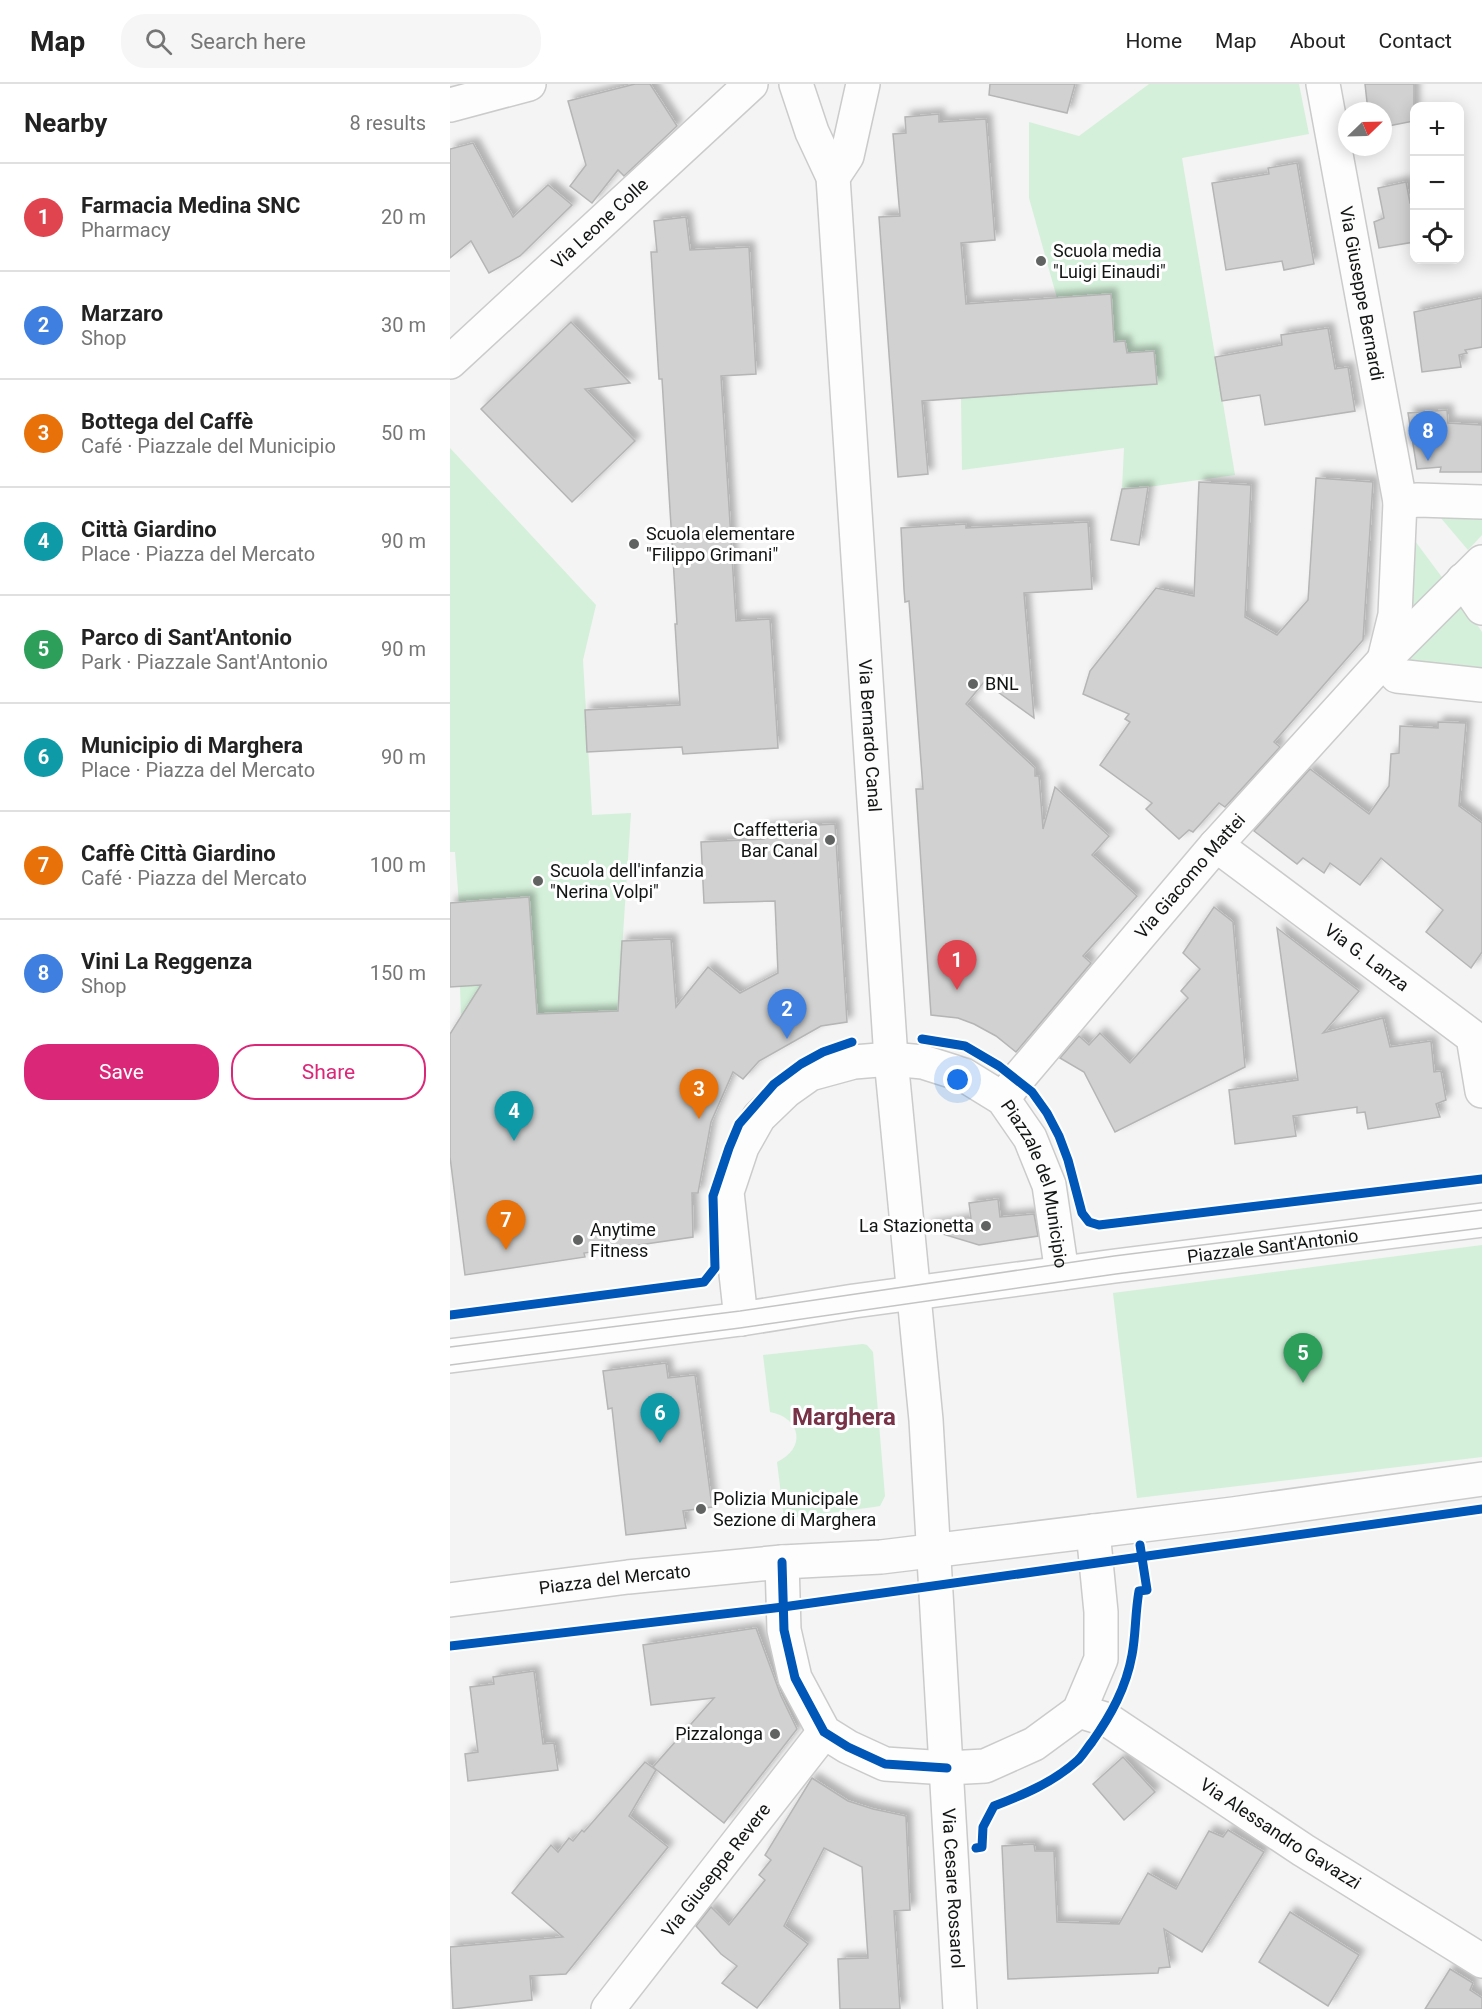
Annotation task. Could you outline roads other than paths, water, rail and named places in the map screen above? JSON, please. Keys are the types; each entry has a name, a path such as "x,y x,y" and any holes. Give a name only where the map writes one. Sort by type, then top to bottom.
{"street":[{"path":"450,105 529,84"},
{"name":"Via Leone Colle","path":"450,363 751,84"},
{"name":"Via Bernardo Canal","path":"796,84 812,132 833,177 891,1059 914,1293"},
{"path":"833,177 847,156 863,84"},
{"name":"Via Giuseppe Bernardi","path":"1323,84 1400,502 1395,615 1384,660"},
{"path":"1400,502 1418,500 1482,502"},
{"path":"1473,571 1482,608"},
{"name":"Via Giacomo Mattei","path":"1003,1099 1216,845 1384,660 1473,571"},
{"path":"1384,660 1397,676 1482,685"},
{"name":"Via G. Lanza","path":"1216,845 1478,1032 1482,1091"},
{"name":"Piazzale del Municipio","path":"891,1059 923,1062 964,1075 1003,1099 1030,1138 1048,1185 1062,1273 741,1319 728,1192 742,1147 759,1117 786,1090 810,1074 854,1062 891,1059"},
{"name":"Piazzale Sant'Antonio","path":"1062,1273 1482,1220"},
{"path":"914,1293 926,1420 947,1768"},
{"path":"450,1356 741,1319"},
{"path":"1093,1531 1101,1612 1101,1659 1079,1711 1034,1744 985,1766 947,1768 885,1764 848,1747 824,1732 795,1678 784,1630 782,1562 881,1557 934,1549 1233,1514 1482,1479"},
{"name":"Piazza del Mercato","path":"450,1600 628,1577 782,1562"},
{"name":"Via Alessandro Gavazzi","path":"1079,1711 1108,1720 1303,1850 1482,1960"},
{"name":"Via Giuseppe Revere","path":"608,2009 824,1732"},
{"name":"Via Cesare Rossarol","path":"947,1768 960,2009"}],"tram line":[{"path":"450,1347 740,1311 1114,1256 1482,1210"},
{"path":"450,1365 740,1328 1116,1274 1482,1228"}],"place":[{"name":"Scuola media \"Luigi Einaudi\"","path":"1041,261"},
{"name":"Vini La Reggenza","path":"1428,461"},
{"name":"Scuola elementare \"Filippo Grimani\"","path":"634,544"},
{"name":"BNL","path":"973,684"},
{"name":"Caffetteria Bar Canal","path":"830,840"},
{"name":"Scuola dell'infanzia \"Nerina Volpi\"","path":"538,881"},
{"name":"Farmacia Medina SNC","path":"957,990"},
{"name":"Marzaro","path":"787,1039"},
{"name":"Bottega del Caffè","path":"699,1119"},
{"name":"Città Giardino","path":"514,1141"},
{"name":"La Stazionetta","path":"986,1226"},
{"name":"Anytime Fitness","path":"578,1240"},
{"name":"Caffè Città Giardino","path":"506,1250"},
{"name":"Parco di Sant'Antonio","path":"1303,1383"},
{"name":"Municipio di Marghera","path":"660,1443"},
{"name":"Polizia Municipale Sezione di Marghera","path":"701,1509"},
{"name":"Pizzalonga","path":"775,1734"}],"district":[{"name":"Marghera","path":"844,1417"}]}
